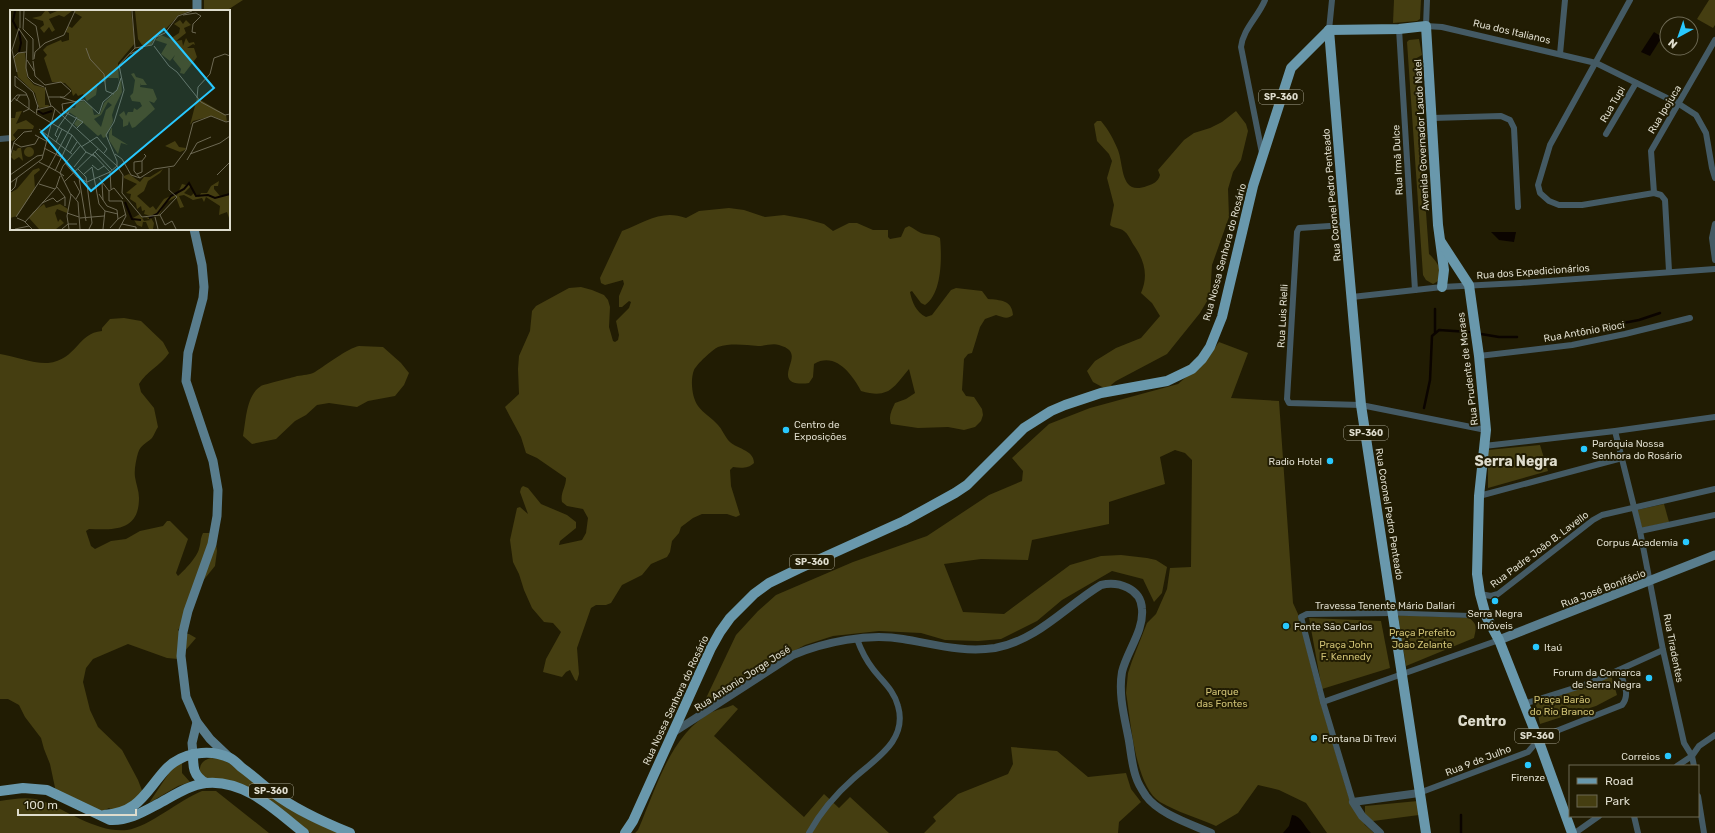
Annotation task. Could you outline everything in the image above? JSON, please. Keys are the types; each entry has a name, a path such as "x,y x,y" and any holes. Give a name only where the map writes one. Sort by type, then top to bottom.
{"main road":[{"name":"Rua dos Italianos","path":"1329,30 1399,29 1426,26"},
{"name":"Avenida Governador Laudo Natel","path":"1426,26 1438,225 1444,270 1442,287"},
{"name":"Rua Nossa Senhora do Rosário","path":"625,833 633,821 711,648 720,632 741,606 754,594 769,583 904,522 948,497 967,485 1024,428 1051,411 1102,393 1166,381 1192,369 1202,359 1210,347 1222,317 1253,186 1290,68 1329,30"},
{"name":"Rua Coronel Pedro Penteado","path":"1329,30 1362,405 1426,833"},
{"path":"194,230 202,265 204,287 203,298 188,353 186,381 211,455 218,490 212,544 188,611 183,632 181,656 186,697 197,722 210,739 230,758"},
{"name":"Avenida Governador Laudo Natel","path":"1441,242 1469,285"},
{"name":"Rua Prudente de Moraes","path":"1469,285 1479,356 1486,430 1479,496 1477,574 1480,594"},
{"name":"Rua José Bonifácio","path":"1499,640 1715,555"},
{"name":"SP-360","path":"1480,594 1486,616 1499,640 1538,739 1572,833"},
{"path":"197,722 192,743 194,772 198,778 206,784"},
{"name":"SP-360","path":"89,811 105,815 124,812 140,802 172,763 178,759 193,754 216,754 230,758 274,793 299,809 329,825 350,833"},
{"name":"SP-360","path":"0,791 23,788 47,790 110,820 120,821 142,813 180,792 206,784 228,784 245,790 267,804 304,833"}],"street":[{"path":"1263,157 1241,47 1245,33 1265,0"},
{"path":"1329,30 1332,0"},
{"path":"1426,26 1427,0"},
{"path":"1560,54 1565,0"},
{"path":"1630,0 1550,145 1538,185 1540,194 1549,201 1559,205 1582,205 1654,193 1661,195 1665,200 1669,271"},
{"name":"Rua dos Italianos","path":"1426,26 1442,27 1596,63 1679,104 1696,115 1706,133 1715,178"},
{"name":"Rua Irmã Dulce","path":"1399,29 1415,290"},
{"name":"Rua Ipojuca","path":"1654,193 1651,151 1715,40"},
{"name":"Rua Tupi","path":"1606,134 1636,83"},
{"path":"1432,118 1501,116 1510,120 1514,128 1518,207"},
{"path":"0,139 10,138"},
{"path":"1715,224 1712,238 1715,260"},
{"name":"Rua Luis Rielli","path":"1345,225 1299,228 1296,234 1287,399 1291,404 1362,405"},
{"name":"Rua dos Expedicionários","path":"1352,297 1442,287 1715,269"},
{"name":"Rua Antônio Rioci","path":"1479,356 1572,345 1690,318"},
{"path":"1362,405 1486,430"},
{"path":"1484,446 1615,431 1715,417"},
{"path":"1615,431 1633,507"},
{"path":"1479,496 1622,458"},
{"name":"Rua Padre João B. Lavello","path":"1480,594 1495,596 1593,520 1602,515 1715,489"},
{"name":"Rua Tiradentes","path":"1633,507 1640,531 1663,650 1684,743 1692,756 1694,765"},
{"path":"1640,531 1715,515"},
{"name":"Rua Antonio Jorge José","path":"674,732 793,656 827,644 857,639 901,639 959,649 996,648 1016,642 1040,630 1101,585 1111,583 1127,587 1134,592 1140,600 1142,607 1140,625 1126,662 1121,682 1122,700 1136,777 1146,797 1158,808 1211,833"},
{"name":"Travessa Tenente Mário Dallari","path":"1323,702 1301,619 1302,615 1394,613 1486,616"},
{"path":"809,833 833,800 854,778 879,759 892,744 897,734 900,722 899,707 895,696 890,688 872,668 857,639"},
{"path":"1380,833 1362,816 1353,802 1323,702 1499,640"},
{"path":"1524,704 1590,683 1663,650"},
{"path":"1538,739 1622,705 1626,698 1626,692 1619,670"},
{"path":"1678,765 1692,756 1699,746 1715,735"},
{"name":"Rua 9 de Julho","path":"1419,793 1528,752 1538,739"},
{"path":"1353,802 1419,793"},
{"path":"1699,802 1704,833"},
{"path":"1575,833 1598,817"},
{"path":"1634,817 1638,833"}],"green space":[{"path":"204,0 243,0 228,10 204,10"},
{"path":"1394,0 1421,0 1420,19 1417,21 1393,23"},
{"path":"1709,0 1715,0 1715,25 1713,28 1699,20 1699,16"},
{"path":"1419,39 1422,55 1415,59 1429,254 1440,269 1440,277 1433,284 1426,280 1423,275 1407,42 1409,40"},
{"path":"1236,111 1246,124 1248,131 1241,160 1233,172 1228,189 1229,217 1212,265 1210,296 1200,313 1167,354 1116,381 1111,385 1112,386 1104,388 1093,382 1087,371 1095,361 1116,348 1141,338 1160,316 1152,303 1141,293 1145,280 1145,274 1140,255 1125,232 1110,225 1114,205 1107,178 1112,161 1109,154 1097,141 1094,124 1097,121 1101,121 1106,128 1118,150 1125,178 1132,187 1138,188 1157,181 1160,175 1158,170 1184,140 1194,133 1222,122"},
{"path":"729,208 744,210 765,217 784,215 806,219 824,224 833,231 849,223 857,223 873,230 888,230 888,237 890,239 901,237 905,228 909,226 921,233 940,238 941,265 935,293 931,300 925,305 921,303 912,291 910,292 917,310 926,317 932,315 951,290 956,288 982,291 988,299 1005,302 1012,310 1013,315 1009,317 1005,318 996,315 985,319 980,327 972,353 968,354 964,359 962,390 966,396 974,397 982,409 983,415 981,421 975,427 964,430 948,427 918,428 891,424 890,416 895,403 906,399 915,393 909,369 899,382 890,390 878,394 861,391 843,367 830,361 822,361 814,364 813,377 809,383 792,382 788,378 792,357 791,354 785,347 777,344 758,346 733,345 718,347 705,357 694,370 692,389 696,403 700,409 721,428 731,443 748,452 753,458 754,463 749,466 741,468 733,467 730,470 731,486 740,515 736,517 727,514 702,514 693,518 681,527 679,533 672,541 670,552 667,557 651,564 642,575 622,585 611,603 606,605 596,605 591,608 577,648 579,674 577,681 570,670 562,677 543,672 546,659 561,632 553,623 544,622 532,608 513,562 510,540 517,508 520,507 528,514 520,492 521,488 523,486 528,488 541,504 567,515 576,522 576,528 560,541 559,545 582,540 586,533 588,518 583,509 567,506 562,502 566,478 537,458 526,453 521,437 505,407 519,394 519,356 530,331 532,311 536,306 569,288 581,287 592,290 604,295 608,300 610,307 609,327 613,341 615,342 618,340 619,335 616,321 629,308 631,302 629,301 622,307 619,307 619,296 624,284 623,280 605,285 601,283 600,278 622,231 661,216 669,215 686,218 699,211"},
{"path":"124,318 141,321 163,342 169,353 139,384 141,392 154,408 158,427 152,438 139,450 137,456 135,465 135,480 139,498 138,509 135,517 130,523 124,526 108,529 89,529 86,531 91,546 95,549 111,541 126,539 140,531 163,526 167,521 170,521 188,539 176,573 178,576 196,556 203,533 209,533 215,536 217,551 215,566 193,593 190,612 178,630 181,634 189,634 196,638 178,659 167,658 128,644 93,659 86,668 83,682 90,710 98,727 122,750 138,780 143,793 116,813 109,808 103,811 57,797 50,764 41,738 25,717 19,705 8,699 0,699 0,354 42,363 58,361 71,352 87,336 102,331 102,328 110,319"},
{"name":"Parque das Fontes","path":"1219,342 1248,353 1231,398 1279,401 1293,603 1298,614 1318,694 1350,801 1365,825 1374,833 1327,833 1306,803 1279,790 1258,785 1238,813 1216,826 1180,812 1160,802 1152,794 1145,782 1132,736 1126,693 1128,673 1132,661 1147,623 1156,614 1167,589 1170,568 1191,567 1192,460 1185,453 1175,450 1160,457 1165,484 1109,502 1109,524 1032,540 1028,560 981,559 944,564 963,612 1004,614 1070,565 1101,556 1121,555 1147,558 1156,560 1167,567 1162,593 1154,602 1143,579 1112,571 1062,600 1037,621 1001,639 978,641 945,640 921,633 879,631 833,636 805,645 775,661 737,690 699,713 736,635 758,611 776,595 853,562 927,536 989,495 1022,481 1023,471 1012,458 1049,424 1090,408 1178,384 1206,360"},
{"path":"359,346 383,347 401,363 409,373 404,385 395,396 368,401 357,407 329,403 317,405 306,415 295,421 276,439 252,444 243,436 246,416 252,396 261,386 313,373 343,353"},
{"path":"1540,445 1548,471 1488,488 1488,450"},
{"path":"1664,504 1669,522 1642,528 1637,510"},
{"name":"Praça Prefeito João Zelante","path":"1398,615 1469,618 1474,622 1476,629 1474,638 1406,666"},
{"name":"Praça John F. Kennedy","path":"1309,618 1381,621 1390,668 1322,689"},
{"name":"Praça Barão do Rio Branco","path":"1611,675 1617,695 1596,706 1540,724 1535,702"},
{"path":"733,705 738,709 714,736 804,817 824,794 839,808 850,797 889,833 635,833 638,830 666,764 685,734 712,712"},
{"path":"1011,747 1057,751 1088,777 1126,773 1131,789 1141,802 1119,822 1118,833 924,833 936,821 933,817 958,794 1008,774 1013,764"},
{"path":"211,758 220,759 229,763 339,833 310,833 252,790 208,780 200,773 200,767 204,761"},
{"path":"182,762 182,773 190,782 178,786 149,803 173,767"},
{"path":"202,791 216,791 269,833 0,833 0,801 21,798 37,799 94,825 116,830 127,830 145,824 184,800"},
{"path":"1418,801 1419,815 1373,821 1370,820 1365,814 1365,806"}],"shaded area":[{"path":"1654,32 1659,35 1659,42 1650,56 1641,52"},
{"path":"1491,232 1516,232 1514,242 1499,240"},
{"path":"1292,815 1298,817 1311,833 1283,833 1289,826"}],"waterway":[{"path":"1435,309 1435,332"},
{"path":"1576,332 1639,320 1660,313"},
{"path":"1424,408 1430,380 1432,336 1439,330 1469,332"},
{"path":"1481,334 1499,337 1517,337"},
{"path":"1461,815 1461,833"}],"place":[{"name":"Centro de Exposições","path":"786,430"},
{"name":"Paróquia Nossa Senhora do Rosário","path":"1584,449"},
{"name":"Radio Hotel","path":"1330,461"},
{"name":"Corpus Academia","path":"1686,542"},
{"name":"Serra Negra Imóveis","path":"1495,601"},
{"name":"Fonte São Carlos","path":"1286,626"},
{"name":"Itaú","path":"1536,647"},
{"name":"Forum da Comarca de Serra Negra","path":"1649,678"},
{"name":"Fontana Di Trevi","path":"1314,738"},
{"name":"Correios","path":"1668,756"},
{"name":"Firenze","path":"1528,765"}],"district":[{"name":"Serra Negra","path":"1516,461"},
{"name":"Centro","path":"1482,721"}]}
